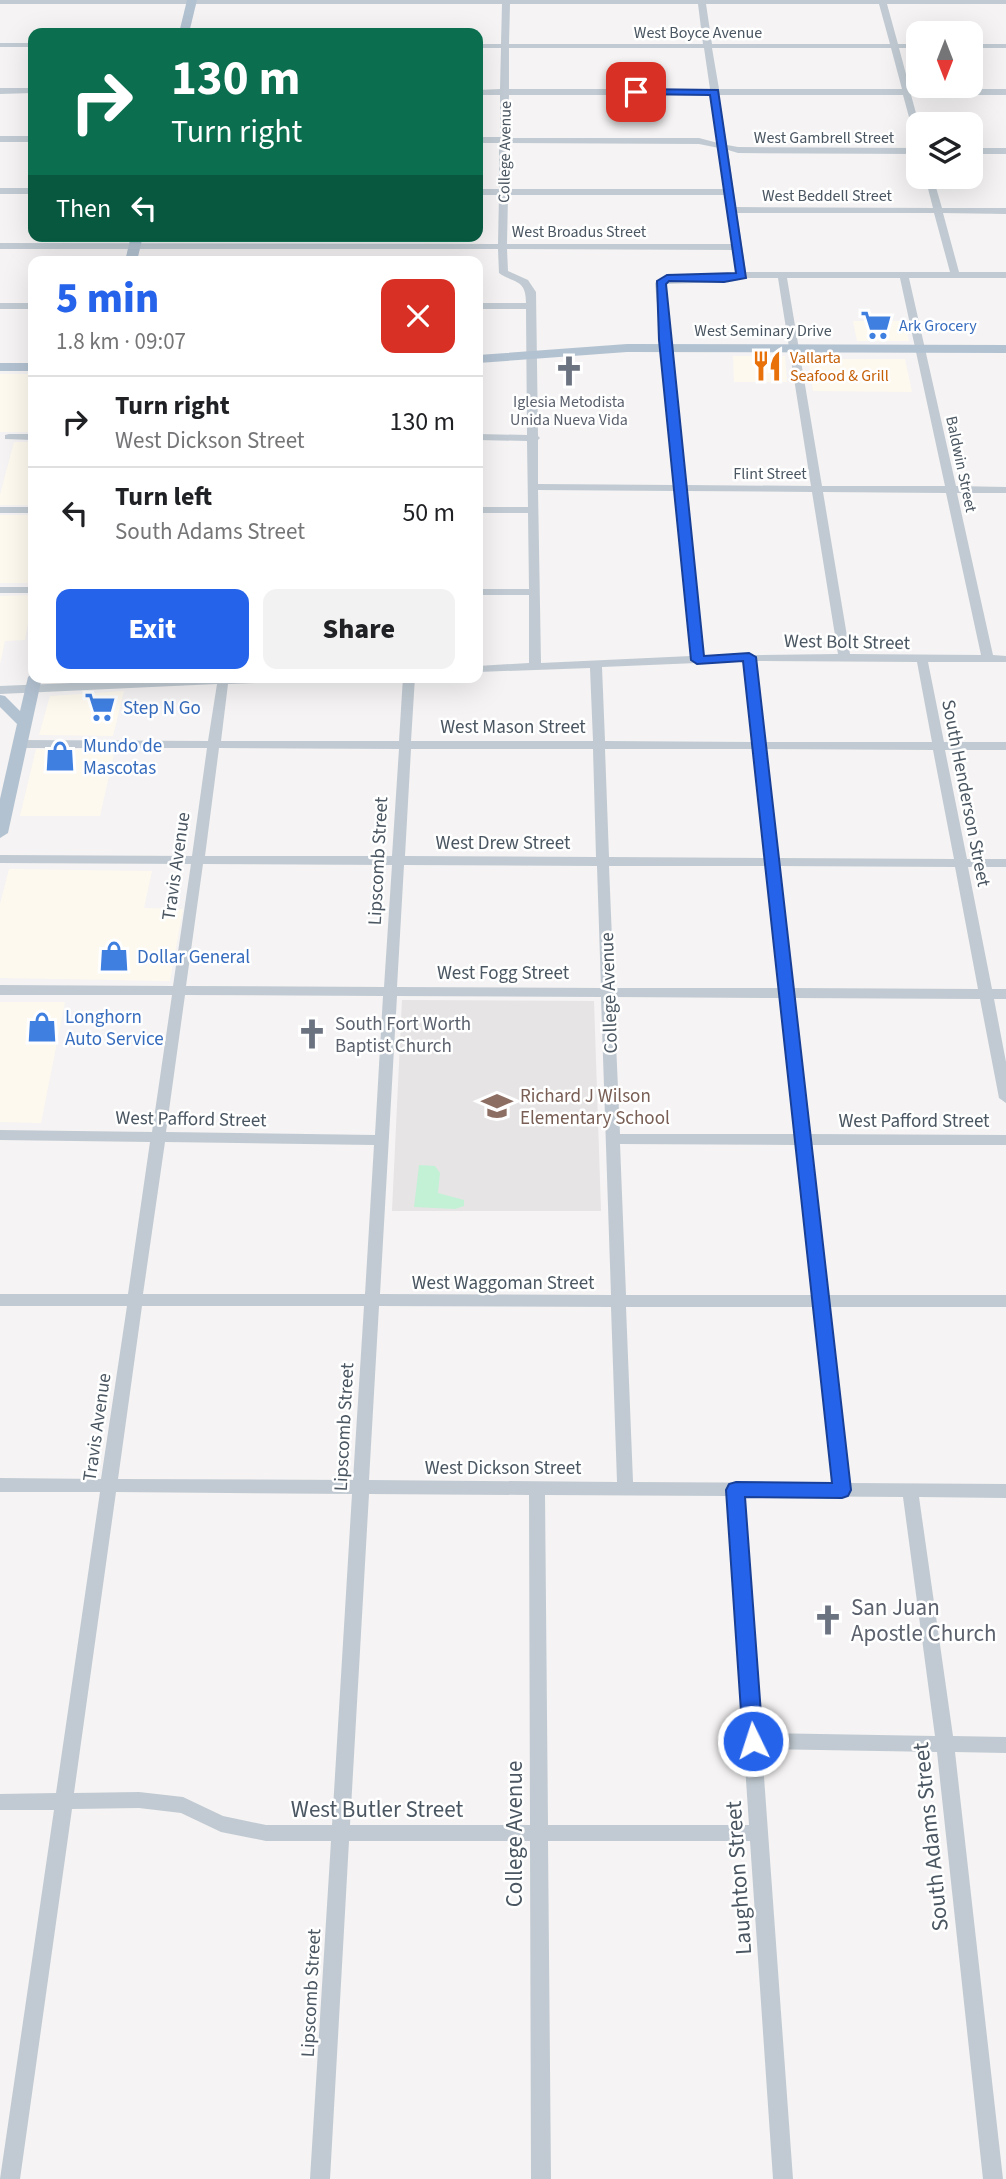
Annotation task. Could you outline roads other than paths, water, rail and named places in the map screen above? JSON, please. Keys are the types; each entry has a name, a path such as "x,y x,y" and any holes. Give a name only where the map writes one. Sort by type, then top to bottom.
{"main road":[{"path":"185,28 191,1"},
{"name":"West Seminary Drive","path":"483,359 665,348 1006,349"},
{"path":"0,357 28,357"},
{"path":"0,367 28,367"},
{"path":"0,833 33,683"},
{"path":"0,699 24,723"}],"street":[{"name":"College Avenue","path":"506,1 502,247 504,273 529,286 531,306 535,667"},
{"path":"701,1 742,275"},
{"path":"483,92 906,92 882,1"},
{"path":"0,2 1006,2"},
{"path":"0,45 28,45"},
{"name":"West Boyce Avenue","path":"483,46 906,46"},
{"path":"984,46 1006,46"},
{"path":"0,91 28,91"},
{"path":"984,92 1006,92"},
{"path":"0,139 28,139"},
{"name":"West Gambrell Street","path":"483,141 675,141 708,142 723,147 756,151 906,151"},
{"path":"983,151 1006,151"},
{"path":"932,189 955,275"},
{"path":"0,191 28,191"},
{"path":"483,192 730,192"},
{"name":"West Beddell Street","path":"733,210 1006,211"},
{"name":"West Broadus Street","path":"0,246 109,242"},
{"name":"West Broadus Street","path":"197,242 502,247 738,247"},
{"path":"697,660 660,283 667,278 724,279 742,275 1006,275"},
{"path":"782,275 845,659"},
{"name":"Baldwin Street","path":"904,275 988,659"},
{"path":"0,306 28,306"},
{"path":"483,306 531,306"},
{"path":"9,437 28,437"},
{"path":"483,438 534,438"},
{"name":"Flint Street","path":"535,487 1006,490"},
{"path":"0,510 28,510"},
{"path":"483,510 535,510"},
{"path":"0,590 28,590"},
{"path":"483,592 535,593"},
{"path":"749,657 842,1490"},
{"name":"West Bolt Street","path":"483,670 749,657 1006,659"},
{"name":"South Henderson Street","path":"922,659 1006,1098"},
{"name":"College Avenue","path":"596,664 625,1489"},
{"path":"0,690 33,683"},
{"name":"Travis Avenue","path":"10,2179 223,683"},
{"name":"Lipscomb Street","path":"320,2179 409,683"},
{"name":"West Mason Street","path":"19,744 1006,746"},
{"name":"West Drew Street","path":"0,859 1006,863"},
{"name":"West Fogg Street","path":"0,990 1006,994"},
{"name":"West Pafford Street","path":"0,1135 382,1140"},
{"name":"West Pafford Street","path":"613,1139 1006,1140"},
{"name":"West Waggoman Street","path":"0,1300 1006,1301"},
{"name":"West Dickson Street","path":"0,1485 1006,1492"},
{"name":"College Avenue","path":"537,1488 541,2179"},
{"name":"Laughton Street","path":"736,1490 783,2179"},
{"name":"South Adams Street","path":"910,1491 945,1743 993,2179"},
{"path":"753,1741 1006,1745"},
{"name":"West Butler Street","path":"0,1802 139,1800 183,1805 221,1824 266,1833 760,1833"}],"place":[{"name":"Ark Grocery","path":"876,325"},
{"name":"Vallarta Seafood & Grill","path":"767,366"},
{"name":"Iglesia Metodista Unida Nueva Vida","path":"569,371"},
{"name":"Step N Go","path":"100,707"},
{"name":"Mundo de Mascotas","path":"60,756"},
{"name":"Dollar General","path":"114,956"},
{"name":"Longhorn Auto Service","path":"42,1027"},
{"name":"South Fort Worth Baptist Church","path":"312,1034"},
{"name":"Richard J Wilson Elementary School","path":"497,1106"},
{"name":"San Juan Apostle Church","path":"828,1620"}]}
